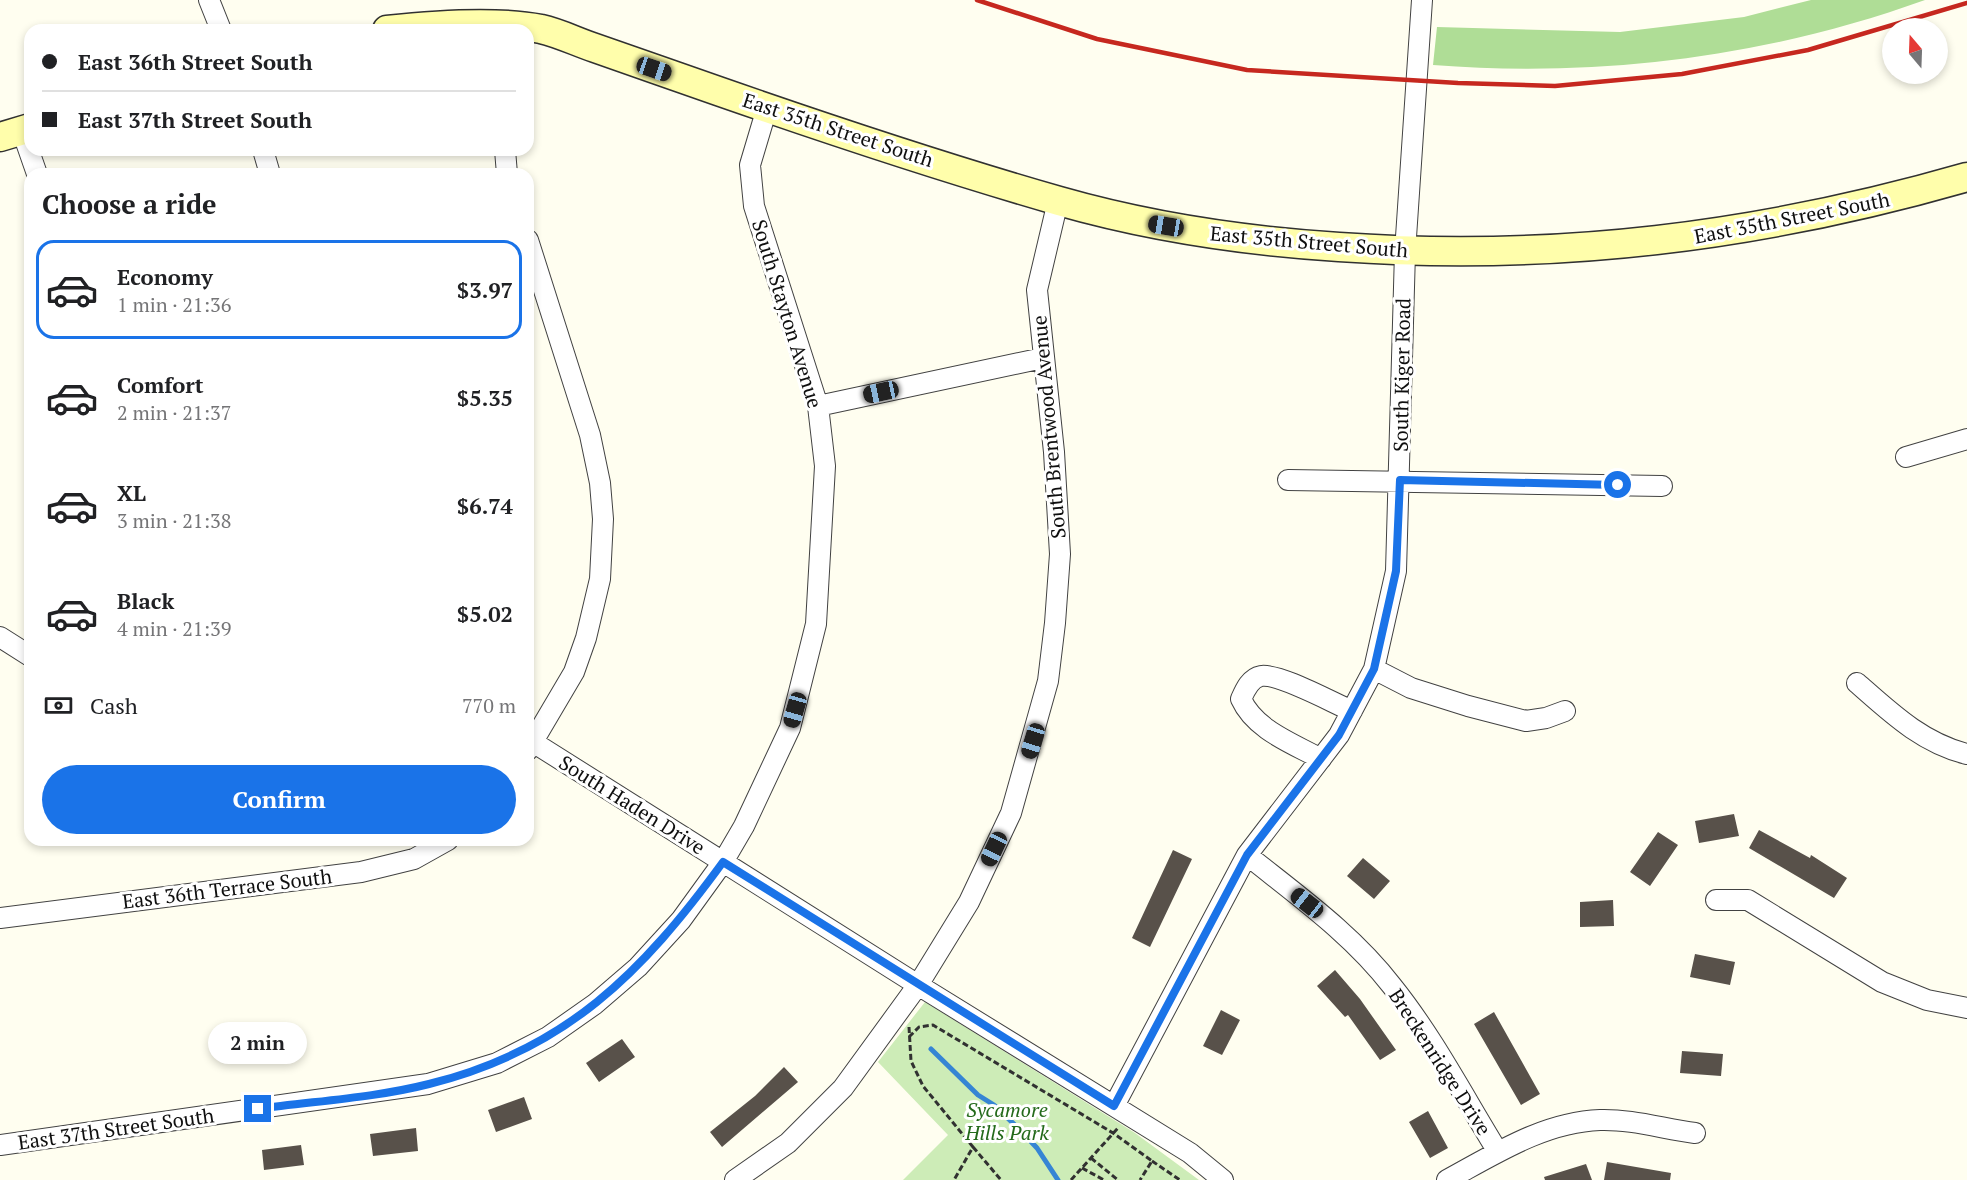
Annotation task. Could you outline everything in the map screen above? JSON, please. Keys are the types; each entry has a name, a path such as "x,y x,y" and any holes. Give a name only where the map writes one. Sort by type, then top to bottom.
{"main road":[{"name":"East 35th Street South","path":"534,29 542,29 767,108 1058,201 1122,218 1210,234 1299,244 1405,252 1508,252 1597,248 1686,238 1804,219 1891,199 1967,177"}],"street":[{"path":"209,0 219,24"},
{"name":"South Kiger Road","path":"1117,1115 1247,855 1339,735 1374,669 1396,571 1405,252 1422,0"},
{"name":"South Stayton Avenue","path":"723,862 744,826 790,728 816,624 825,466 818,406 754,206 750,165 767,108"},
{"path":"17,132 24,147"},
{"name":"South Brentwood Avenue","path":"735,1180 788,1143 843,1088 918,986 969,902 1011,813 1048,681 1060,554 1054,452 1037,290 1058,201"},
{"path":"534,259 590,435 600,483 603,519 600,579 586,638 574,672 534,737"},
{"path":"818,406 1043,358"},
{"path":"1906,457 1967,439"},
{"path":"1288,480 1662,486"},
{"path":"0,637 24,652"},
{"path":"1374,669 1411,688 1526,721 1546,718 1564,711"},
{"path":"1321,759 1263,727 1248,714 1241,699 1247,685 1259,676 1274,676 1352,711"},
{"path":"1857,682 1902,722 1928,739 1967,754"},
{"name":"South Haden Drive","path":"534,746 723,862 1117,1115 1190,1153 1223,1180"},
{"name":"East 36th Terrace South","path":"0,918 361,872 414,859 437,846"},
{"name":"Breckenridge Drive","path":"1247,855 1338,927 1392,985 1419,1024 1498,1152"},
{"name":"East 37th Street South","path":"0,1145 428,1084 497,1063 548,1037 595,1004 638,968 681,920 723,862"},
{"path":"1716,900 1748,900 1882,982 1927,1000 1967,1008"},
{"path":"1447,1180 1498,1152 1549,1129 1588,1121 1623,1121 1695,1133"}],"path":[{"path":"909,1037 919,1026 933,1025 1113,1133 1180,1180"},
{"path":"909,1027 911,1061 923,1086 1001,1180"},
{"path":"1071,1180 1113,1133 1117,1115"},
{"path":"954,1180 973,1147"},
{"path":"1091,1158 1118,1180"},
{"path":"1140,1180 1152,1161"},
{"path":"1082,1168 1104,1180"}],"green space":[{"path":"1811,0 1925,0 1865,20 1805,36 1682,59 1558,68 1433,65 1437,27 1620,32 1744,17"},
{"name":"Sycamore Hills Park","path":"925,1002 1135,1133 1199,1180 903,1180 948,1135 878,1062"}],"building":[{"path":"1734,814 1739,836 1699,843 1695,821"},
{"path":"1759,830 1810,858 1811,855 1847,878 1834,898 1749,848"},
{"path":"1658,832 1678,845 1650,886 1630,872"},
{"path":"1173,850 1192,859 1150,947 1132,938"},
{"path":"1363,858 1390,881 1374,899 1347,876"},
{"path":"1613,900 1614,926 1580,927 1580,902"},
{"path":"1695,954 1735,962 1730,985 1690,977"},
{"path":"1335,970 1360,999 1396,1050 1380,1060 1348,1015 1345,1017 1317,986"},
{"path":"1221,1010 1240,1020 1222,1055 1203,1046"},
{"path":"1494,1012 1540,1094 1521,1105 1474,1024"},
{"path":"622,1039 635,1057 599,1082 586,1063"},
{"path":"1682,1051 1723,1054 1721,1076 1680,1073"},
{"path":"784,1067 798,1082 722,1147 710,1132 755,1096"},
{"path":"524,1097 532,1119 496,1132 488,1110"},
{"path":"1428,1111 1448,1148 1430,1158 1409,1122"},
{"path":"416,1128 418,1151 373,1156 370,1134"},
{"path":"301,1145 304,1165 264,1170 262,1150"},
{"path":"1607,1162 1671,1173 1670,1180 1604,1180"},
{"path":"1586,1164 1592,1180 1545,1180 1544,1177"}],"waterway":[{"path":"931,1049 978,1095 994,1105 1019,1129 1037,1148 1058,1180"}],"railway":[{"path":"977,0 1097,39 1247,70 1458,83 1555,86 1682,74 1808,50 1967,3"}],"route":[{"path":"258,1109 428,1084 497,1063 548,1037 595,1004 638,968 681,920 723,862 918,986 1114,1106 1247,855 1339,735 1374,669 1396,571 1400,480 1618,485"}]}
